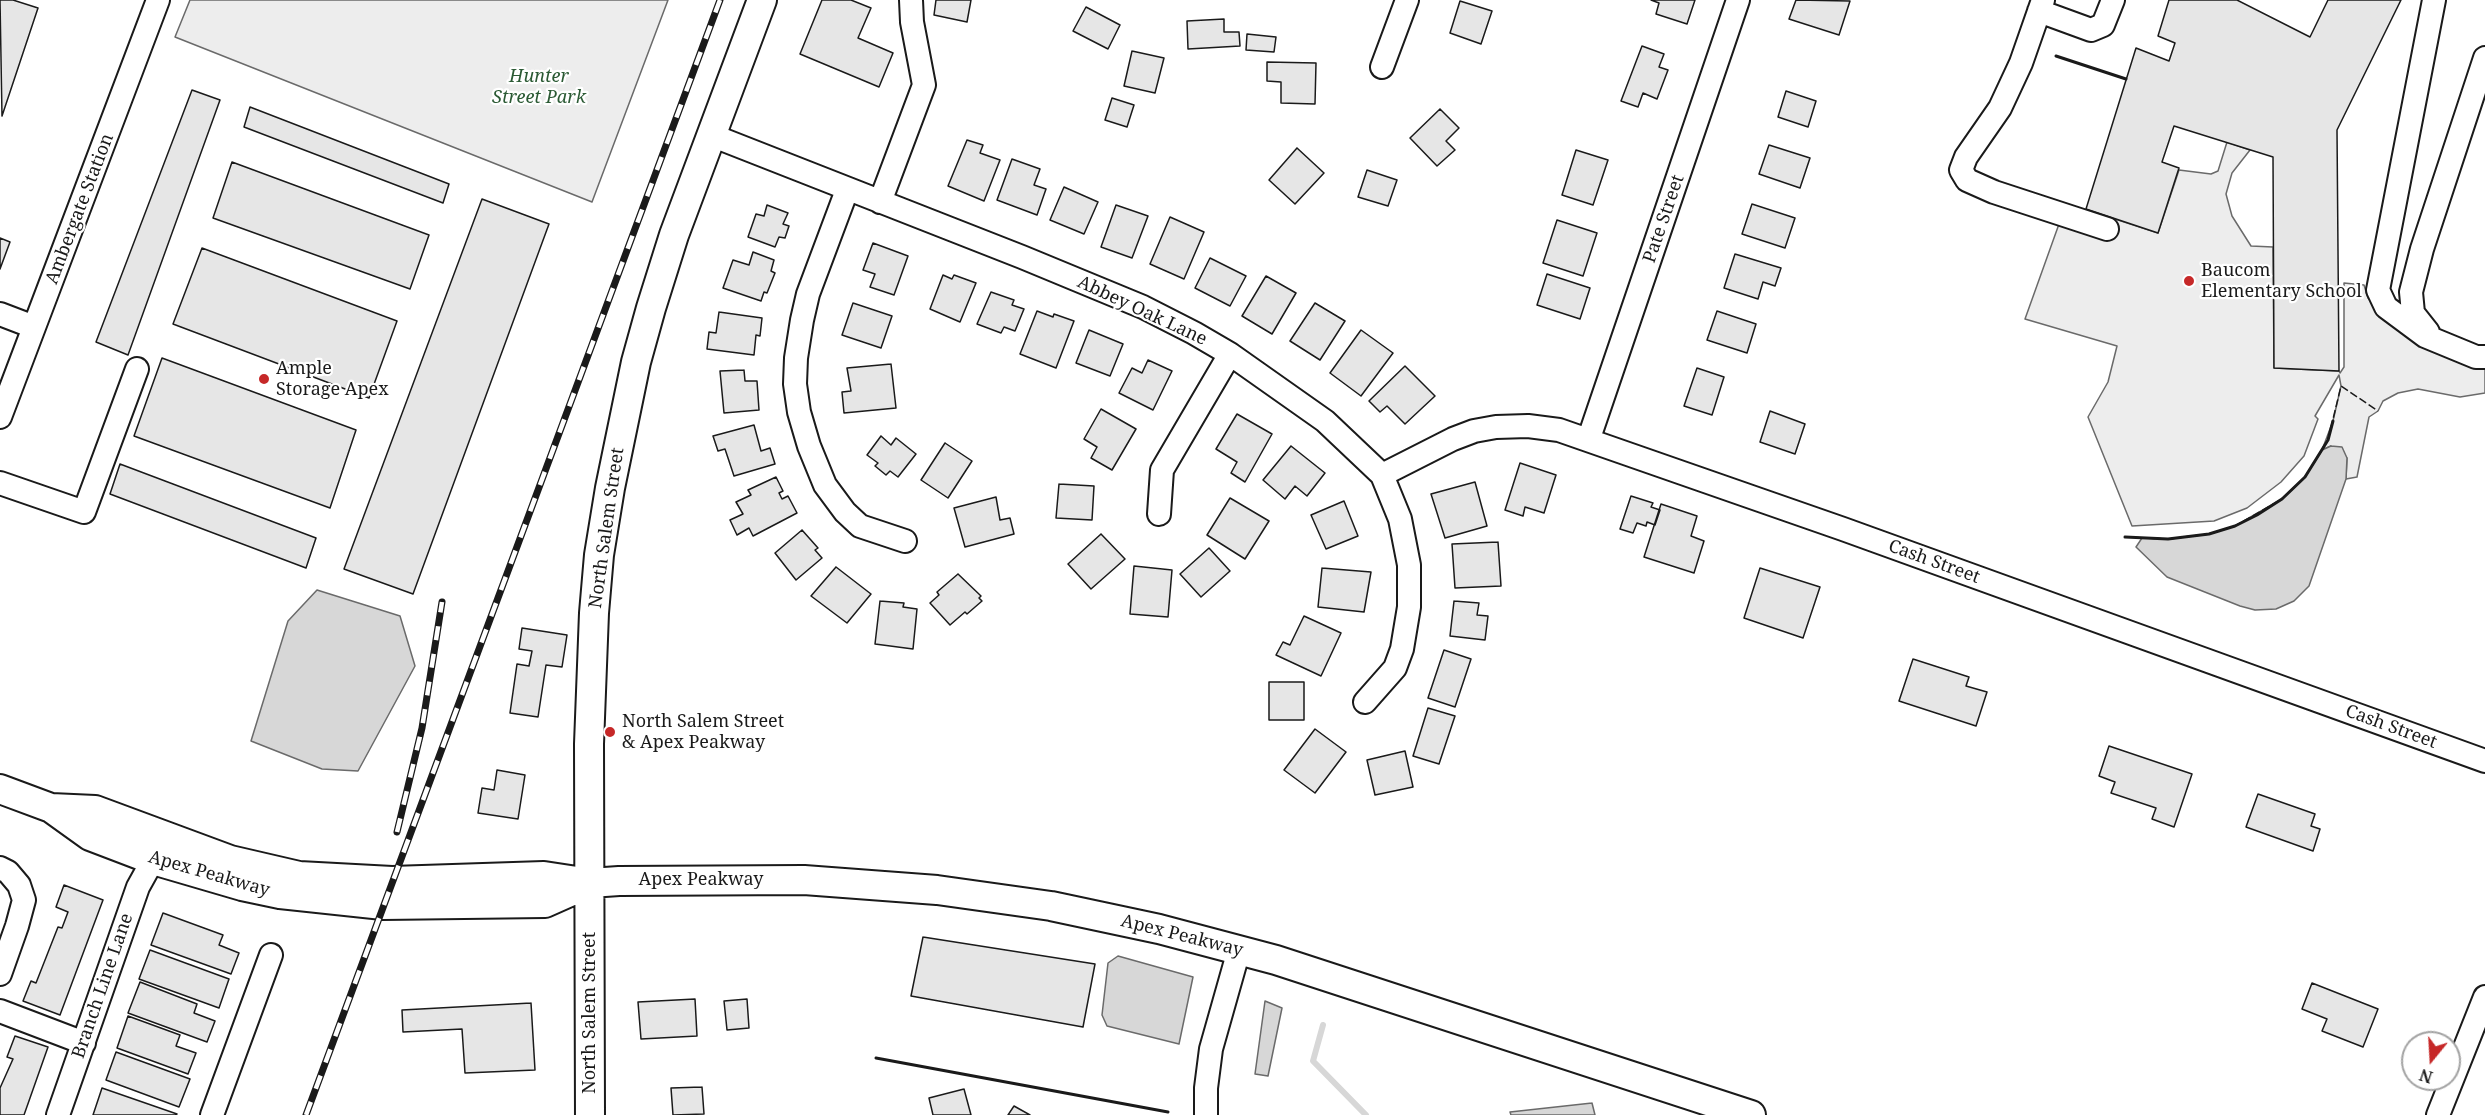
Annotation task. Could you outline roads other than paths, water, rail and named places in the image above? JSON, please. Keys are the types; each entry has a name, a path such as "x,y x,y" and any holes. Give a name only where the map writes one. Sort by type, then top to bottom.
{"main road":[{"name":"North Salem Street","path":"590,1115 588,744 593,625 599,555 609,488 636,362 651,308 674,235 762,0"},
{"name":"Apex Peakway","path":"0,789 51,808 90,836 153,860 242,886 280,894 384,905 545,903 590,883"},
{"name":"Apex Peakway","path":"51,808 94,810 230,860 298,876 392,881 544,876 590,883 804,880 937,890 1051,906 1159,929 1239,950 1439,1012 1751,1115"}],"street":[{"name":"Ambergate Station","path":"0,417 159,0"},
{"path":"880,202 924,85 912,22 911,0"},
{"path":"1383,67 1407,0"},
{"name":"Pate Street","path":"1589,438 1738,0"},
{"path":"2107,229 1994,192 1967,180 1961,170 1966,157 2000,108 2021,63 2041,6 2091,30 2103,25 2113,0"},
{"path":"2434,0 2378,290 2386,307 2425,336 2476,357 2485,357"},
{"path":"2445,346 2422,327 2413,312 2411,292 2422,249 2485,58"},
{"name":"Abbey Oak Lane","path":"711,135 1143,307 1230,354 1316,413 1382,475 1406,541 1409,565 1409,607 1402,649 1395,668 1365,702"},
{"path":"848,190 808,294 802,320 796,358 795,384 799,412 808,446 825,485 845,512 860,526 905,541"},
{"path":"0,314 34,327"},
{"path":"1159,514 1162,470 1230,354"},
{"path":"0,483 84,512 137,369"},
{"name":"Cash Street","path":"1382,475 1453,439 1474,431 1496,427 1549,428 1589,438 2485,761"},
{"name":"Branch Line Lane","path":"58,1115 138,887 153,860"},
{"path":"0,868 8,872 19,885 24,900 0,974"},
{"path":"1206,1115 1211,1049 1239,950"},
{"path":"212,1115 271,955"},
{"path":"2438,1115 2485,997"},
{"path":"0,1011 84,1042"}],"waterway":[{"path":"1323,1025 1313,1061 1366,1115"}],"railway":[{"path":"306,1115 720,0"},
{"path":"397,832 422,728 442,602"}],"place":[{"name":"Baucom Elementary School","path":"2189,281"},
{"name":"Ample Storage Apex","path":"264,379"},
{"name":"North Salem Street & Apex Peakway","path":"610,732"}],"park label":[{"name":"Hunter Street Park","path":"539,88"}]}
